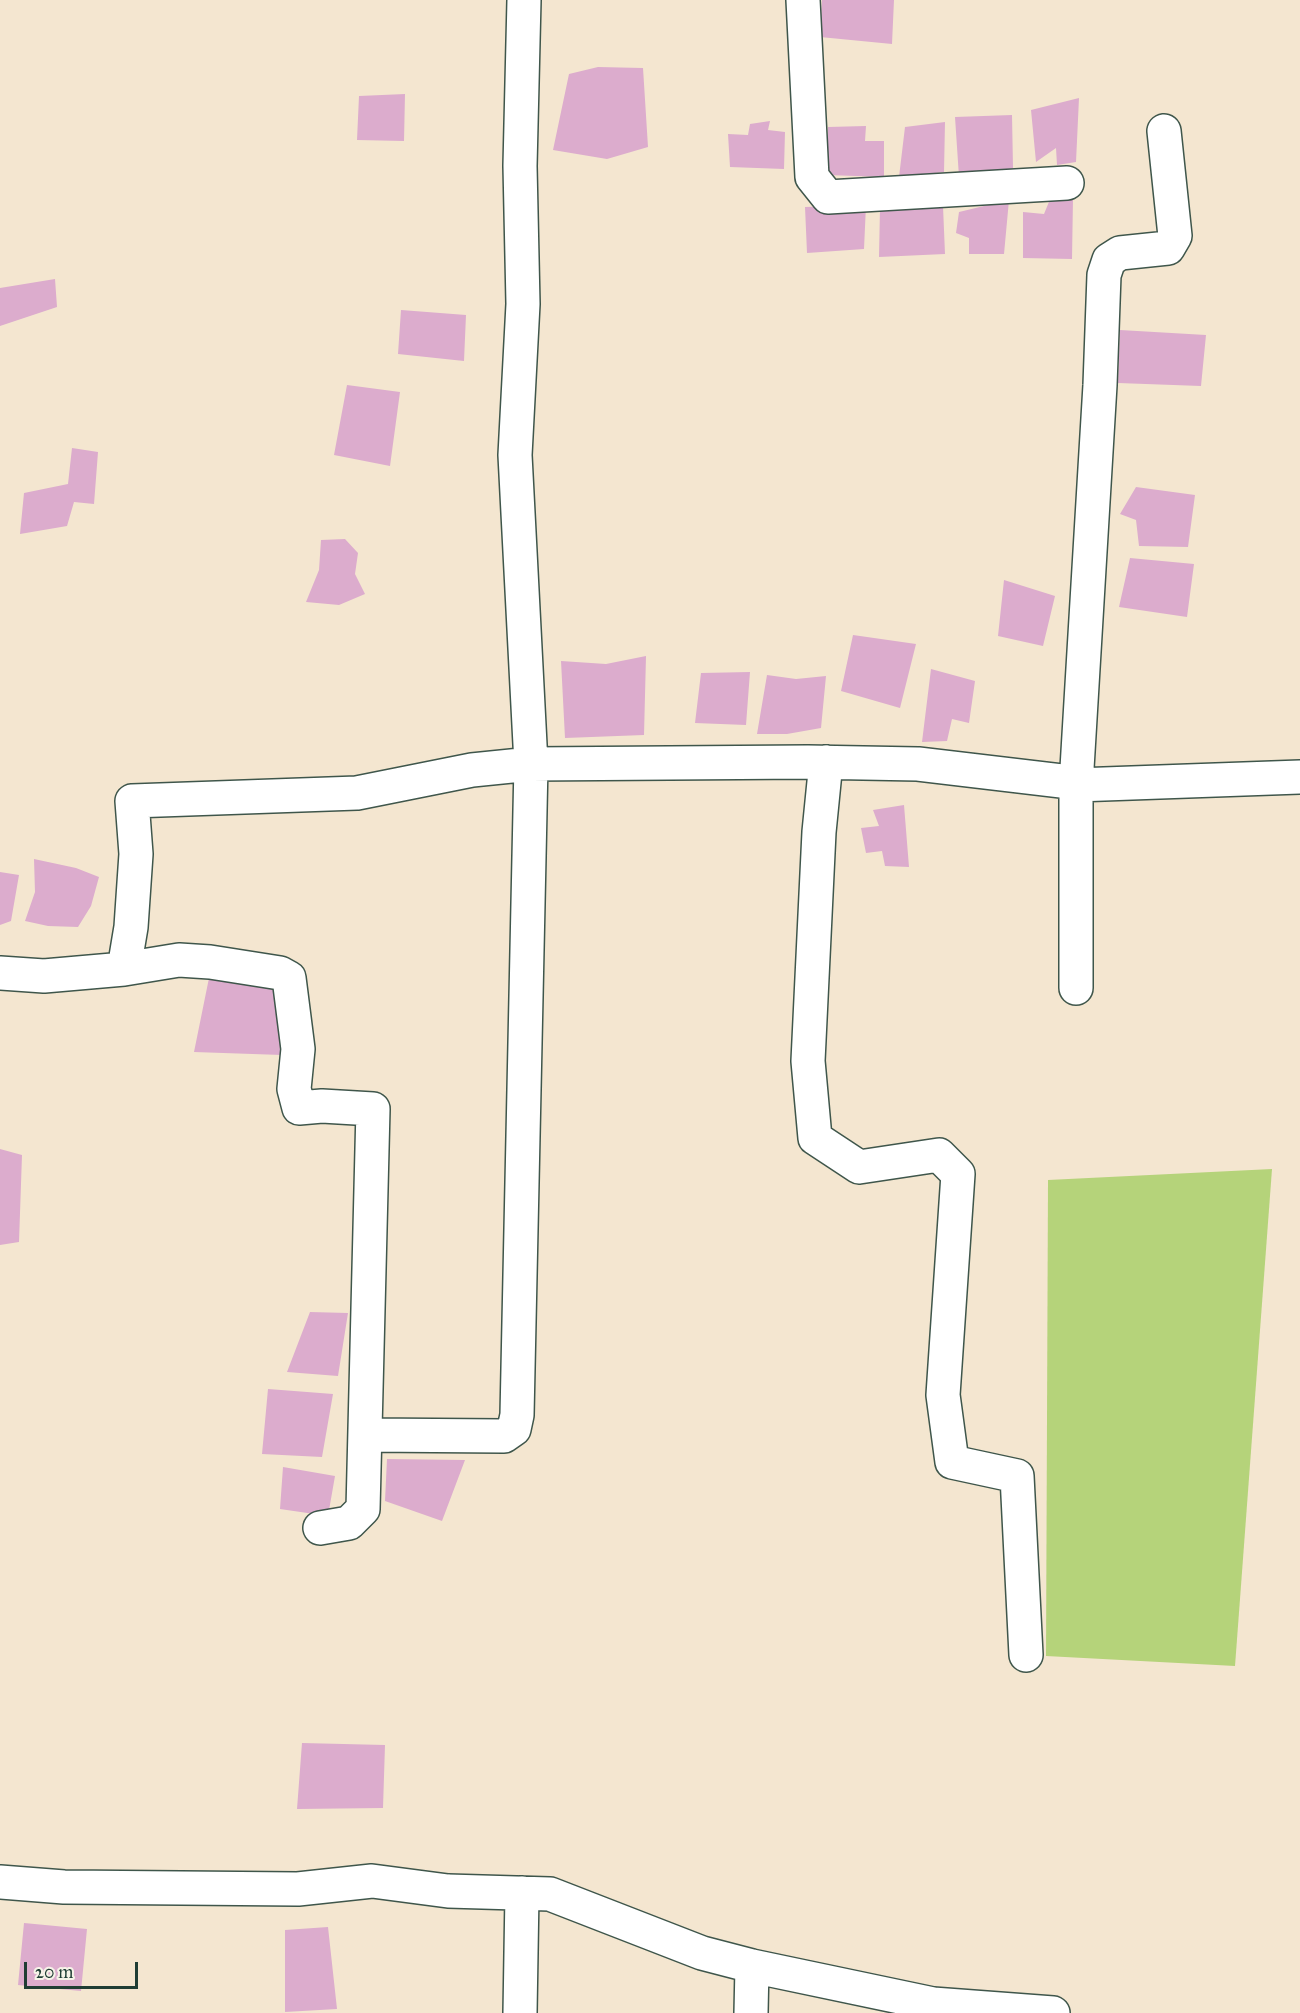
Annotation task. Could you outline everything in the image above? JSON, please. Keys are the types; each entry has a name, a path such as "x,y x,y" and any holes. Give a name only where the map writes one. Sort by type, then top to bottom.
{"street":[{"path":"365,1435 504,1436 514,1429 517,1415 531,764 515,455 523,304 520,166 524,0"},
{"path":"803,0 812,177 828,197 1067,183"},
{"path":"1076,988 1076,786 1104,275 1109,260 1120,253 1168,248 1175,236 1164,130"},
{"path":"826,762 819,832 808,1061 815,1138 859,1167 939,1155 958,1174 943,1395 952,1462 1017,1476 1026,1655"},
{"path":"124,969 131,927 136,854 132,801 357,793 472,770 531,764 826,762 918,764 1070,782 1076,786 1300,777"},
{"path":"0,973 44,976 124,969 178,960 210,962 280,973 289,978 298,1049 294,1089 299,1108 322,1106 373,1108 363,1509 349,1523 320,1528"},
{"path":"0,1882 64,1887 298,1889 372,1881 448,1891 550,1894 702,1953 752,1966 933,2004 1053,2013"},
{"path":"520,2013 522,1893"},
{"path":"751,2013 752,1966"}],"green space":[{"path":"1272,1169 1235,1666 1046,1656 1048,1180"}],"building":[{"path":"822,0 894,0 892,44 820,37"},
{"path":"598,67 643,68 648,147 607,159 553,150 569,74"},
{"path":"405,94 404,141 357,140 359,96"},
{"path":"1079,98 1076,162 1057,165 1056,148 1036,162 1031,110"},
{"path":"1012,115 1013,168 991,175 959,177 955,117"},
{"path":"770,121 768,130 785,132 784,169 730,167 728,134 748,135 750,124"},
{"path":"945,122 944,172 899,177 905,127"},
{"path":"866,126 865,141 884,141 884,177 827,175 828,127"},
{"path":"1051,197 1073,198 1072,259 1023,258 1023,212 1044,214"},
{"path":"1009,200 1004,254 969,254 969,238 956,233 959,212"},
{"path":"866,205 864,249 807,253 805,207"},
{"path":"943,206 945,254 879,257 880,208"},
{"path":"55,279 57,307 0,326 0,288"},
{"path":"401,310 466,315 464,361 398,354"},
{"path":"1120,330 1206,335 1201,386 1118,383"},
{"path":"347,385 400,392 390,466 334,455"},
{"path":"72,448 98,452 94,504 74,502 67,526 20,534 24,493 68,484"},
{"path":"1136,487 1195,495 1188,547 1139,546 1136,520 1120,514"},
{"path":"345,539 358,553 355,574 365,594 339,605 306,602 319,570 321,540"},
{"path":"1130,558 1194,564 1187,617 1119,607"},
{"path":"1004,580 1055,596 1043,646 998,636"},
{"path":"853,635 916,644 900,708 841,691"},
{"path":"646,656 644,735 565,738 561,661 606,664"},
{"path":"931,669 975,681 969,723 952,719 947,741 922,742"},
{"path":"750,672 746,725 695,723 701,673"},
{"path":"767,675 796,679 826,676 821,728 787,734 757,734"},
{"path":"904,805 909,867 885,866 882,851 866,853 861,828 879,826 873,810"},
{"path":"34,859 76,868 99,877 91,906 78,927 48,926 25,921 35,892"},
{"path":"0,872 19,875 11,921 0,925"},
{"path":"209,978 278,985 282,1055 194,1052"},
{"path":"0,1149 22,1155 19,1242 0,1245"},
{"path":"310,1312 348,1313 338,1376 287,1372"},
{"path":"268,1389 333,1394 322,1457 262,1454"},
{"path":"387,1459 465,1460 442,1521 385,1501"},
{"path":"283,1467 335,1476 328,1516 280,1509"},
{"path":"302,1743 385,1745 383,1808 297,1809"},
{"path":"24,1923 87,1929 81,1991 18,1985"},
{"path":"328,1927 337,2009 285,2012 285,1930"}]}
